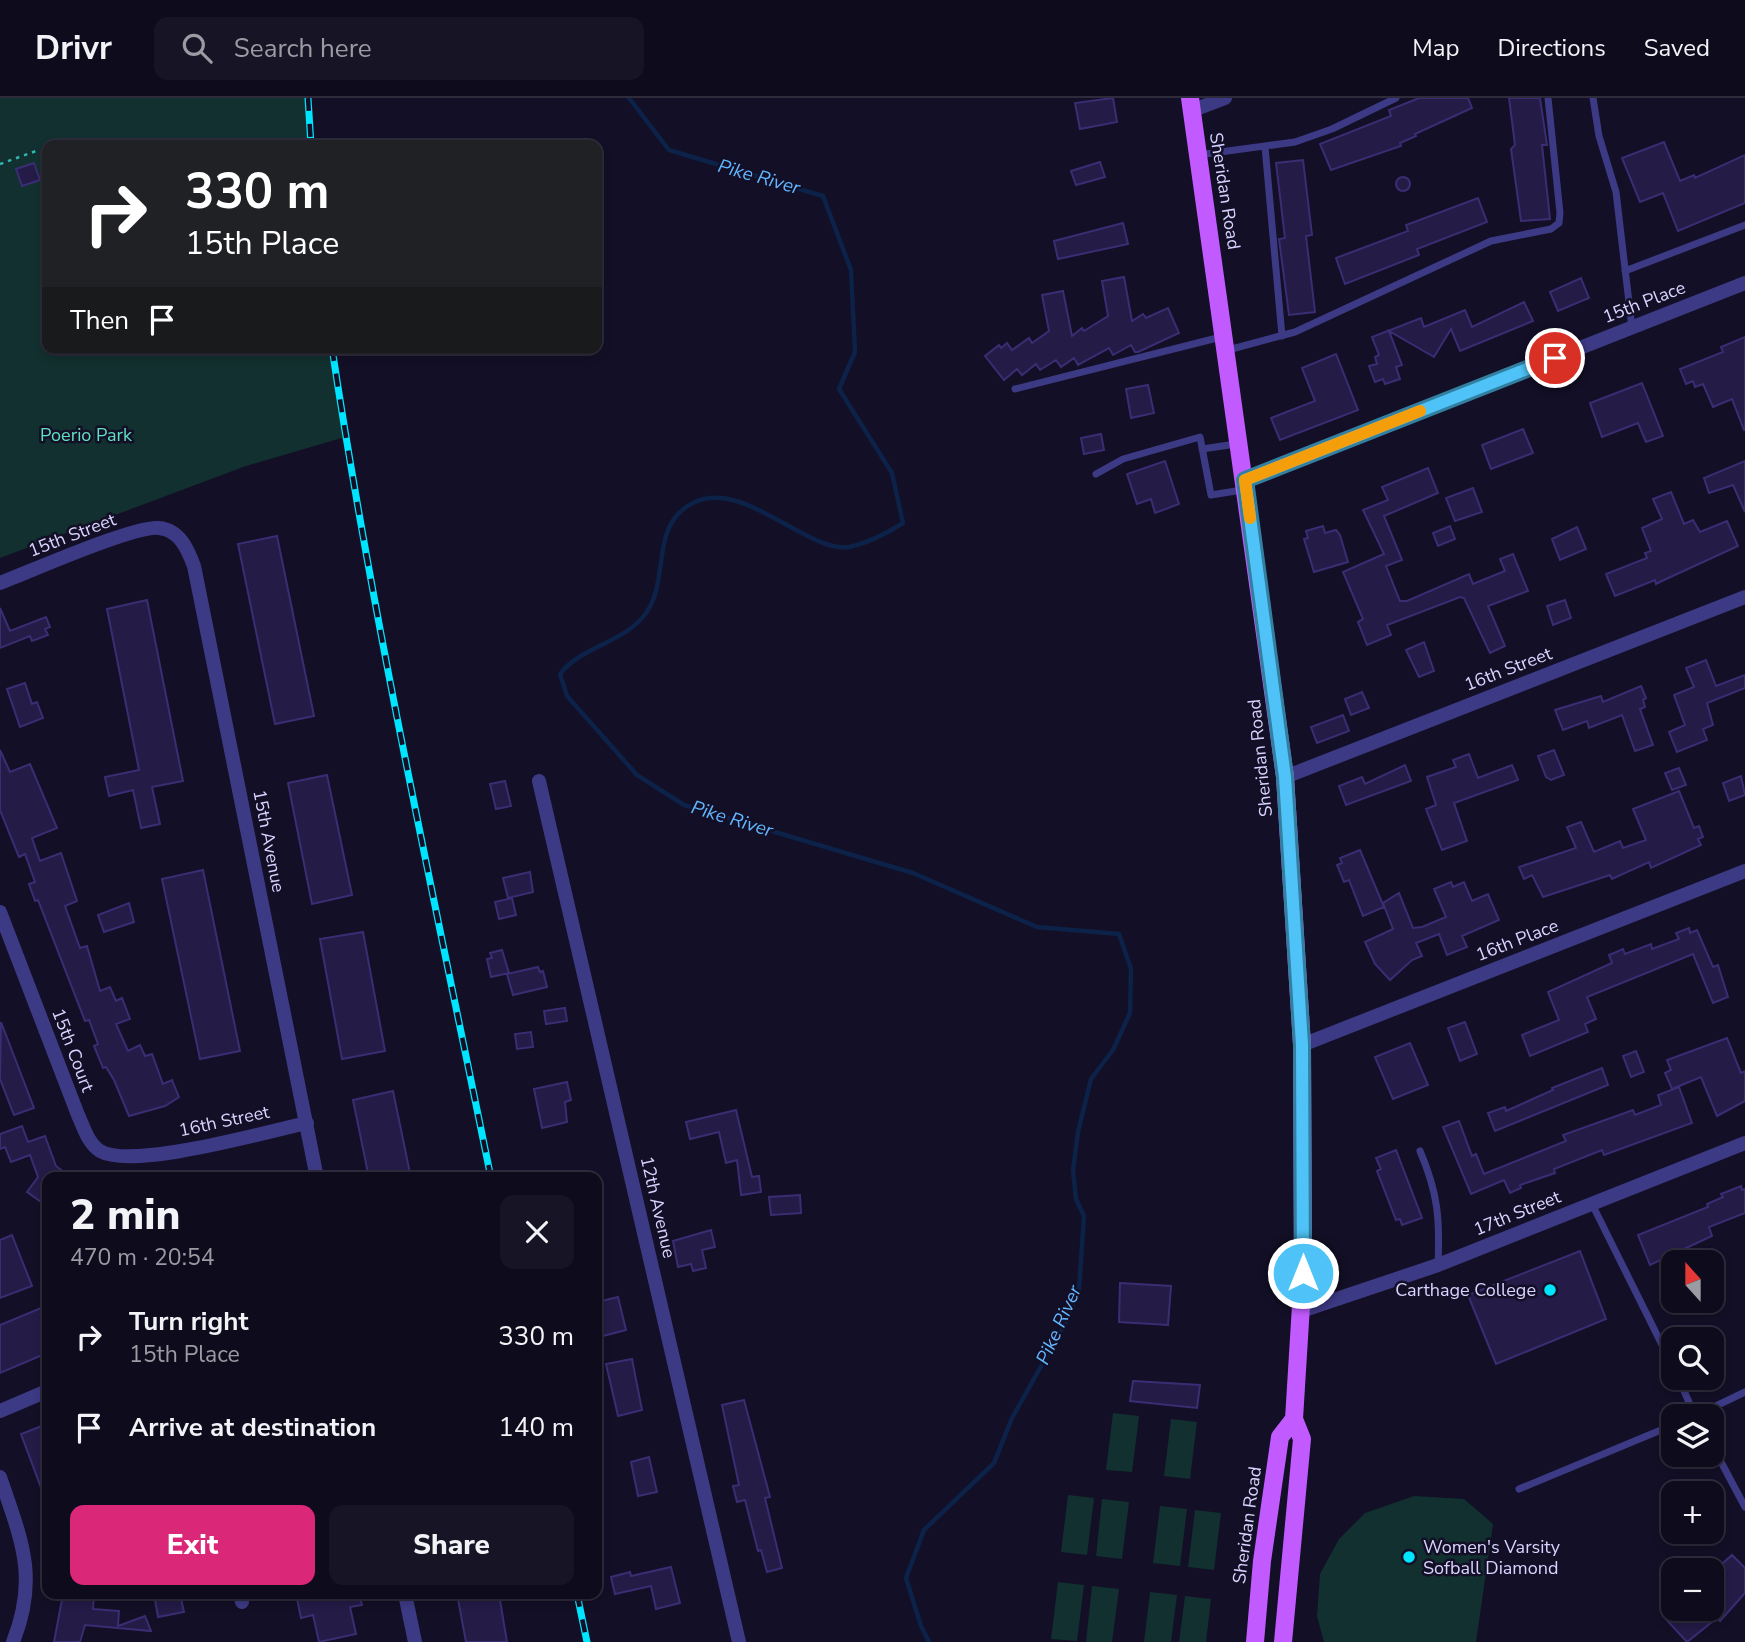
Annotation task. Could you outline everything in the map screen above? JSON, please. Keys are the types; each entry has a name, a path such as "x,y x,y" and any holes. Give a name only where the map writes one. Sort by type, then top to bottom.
{"main road":[{"name":"Sheridan Road","path":"1191,104 1227,343 1285,777 1302,1045 1301,1311 1294,1419 1302,1438 1283,1642"},
{"name":"Sheridan Road","path":"1255,1642 1262,1561 1280,1437 1294,1419"}],"street":[{"path":"1191,104 1225,98"},
{"name":"15th Place","path":"1246,485 1745,283"},
{"name":"15th Street","path":"0,583 127,534 160,528"},
{"name":"15th Avenue","path":"160,528 179,538 187,547 194,566 316,1172"},
{"name":"16th Street","path":"1285,777 1745,597"},
{"name":"12th Avenue","path":"540,781 739,1642"},
{"name":"16th Place","path":"1302,1045 1745,871"},
{"name":"15th Court","path":"0,912 92,1144 103,1153 149,1156"},
{"name":"16th Street","path":"149,1156 307,1123"},
{"name":"17th Street","path":"1301,1311 1438,1265 1745,1143"},
{"path":"0,1410 42,1393"},
{"path":"0,1477 21,1539 28,1578 24,1615 13,1642"},
{"path":"406,1599 415,1642"}],"lane":[{"path":"1198,155 1265,147 1313,137 1396,98"},
{"path":"1015,389 1227,343 1282,336 1316,324 1491,241 1551,229 1559,223 1548,98"},
{"path":"1593,98 1599,136 1616,192 1632,328"},
{"path":"1265,147 1282,336"},
{"path":"1625,271 1745,225"},
{"path":"1096,474 1123,459 1200,437 1211,495 1246,485"},
{"path":"1202,449 1240,443"},
{"path":"1420,1151 1435,1186 1440,1229 1438,1265"},
{"path":"1592,1204 1661,1343"},
{"path":"1720,1404 1745,1392"},
{"path":"1519,1489 1661,1430"},
{"path":"1723,1467 1745,1507"}],"path":[{"path":"0,164 36,151"}],"green space":[{"name":"Poerio Park","path":"0,98 308,98 311,140 42,140 42,354 333,354 345,437 246,466 0,558"},
{"path":"1113,1413 1139,1416 1132,1472 1106,1470"},
{"path":"1171,1419 1197,1422 1190,1479 1164,1476"},
{"path":"1068,1495 1094,1498 1087,1555 1061,1552"},
{"name":"Women's Varsity Sofball Diamond","path":"1414,1496 1464,1499 1493,1524 1476,1642 1324,1642 1317,1616 1320,1574 1339,1539 1365,1513"},
{"path":"1102,1499 1129,1502 1122,1559 1096,1556"},
{"path":"1160,1506 1187,1509 1180,1566 1153,1563"},
{"path":"1195,1510 1221,1513 1214,1570 1188,1567"},
{"path":"1058,1582 1084,1585 1077,1641 1051,1639"},
{"path":"1092,1586 1119,1589 1112,1642 1086,1642"},
{"path":"1150,1592 1177,1595 1171,1642 1144,1642"},
{"path":"1185,1596 1211,1599 1206,1642 1179,1642"}],"building":[{"path":"1113,98 1117,122 1080,129 1075,103"},
{"path":"1419,98 1468,98 1472,108 1415,134 1416,136 1400,143 1401,146 1331,170 1320,144 1391,116 1389,110"},
{"path":"1509,98 1540,98 1547,145 1542,145 1550,219 1521,221 1511,149 1515,145"},
{"path":"1664,142 1680,181 1694,175 1695,178 1745,155 1745,203 1678,231 1663,193 1640,202 1622,158"},
{"path":"1303,160 1312,235 1306,236 1315,312 1289,315 1279,239 1285,238 1276,163"},
{"path":"1100,162 1105,177 1076,185 1071,171"},
{"path":"34,163 40,180 22,186 16,169"},
{"path":"1400,177 1406,177 1410,184 1406,191 1400,191 1396,187 1396,181"},
{"path":"1478,198 1487,222 1417,249 1419,255 1345,284 1336,258 1408,231 1406,225"},
{"path":"1123,223 1128,244 1058,259 1054,241"},
{"path":"1124,277 1132,321 1143,314 1146,318 1168,308 1179,333 1138,352 1135,352 1131,345 1113,355 1109,348 1078,365 1074,358 1061,367 1056,360 1040,370 1036,364 1022,375 1017,369 1004,380 985,356 999,345 1001,348 1007,343 1012,350 1029,338 1032,343 1049,331 1042,295 1063,291 1072,336 1082,328 1084,331 1108,316 1102,281"},
{"path":"1581,278 1589,298 1558,311 1550,292"},
{"path":"1524,302 1533,321 1460,351 1451,329 1434,357 1389,331 1402,365 1396,367 1400,379 1385,384 1383,379 1375,382 1369,366 1377,364 1375,357 1379,355 1372,337 1421,318 1424,327 1465,310 1472,327"},
{"path":"1745,337 1744,430 1732,399 1713,407 1703,384 1695,387 1693,381 1686,384 1680,369 1723,352 1721,347"},
{"path":"1336,354 1358,410 1280,440 1271,418 1315,401 1302,368"},
{"path":"1642,383 1663,436 1646,442 1638,423 1602,437 1590,403"},
{"path":"1148,385 1154,413 1131,418 1126,389"},
{"path":"1523,429 1533,453 1491,469 1482,445"},
{"path":"1101,434 1104,450 1084,454 1081,438"},
{"path":"1165,461 1179,504 1155,513 1151,499 1137,504 1127,474"},
{"path":"1745,461 1745,512 1733,485 1709,493 1704,478"},
{"path":"1428,468 1438,493 1384,516 1402,560 1386,566 1400,601 1407,601 1469,574 1473,584 1505,571 1500,559 1513,554 1528,591 1488,606 1505,646 1490,653 1464,598 1460,597 1387,625 1391,635 1367,645 1358,622 1363,619 1343,572 1384,554 1363,510 1388,500 1382,487"},
{"path":"1473,488 1482,512 1455,521 1446,498"},
{"path":"1671,492 1684,524 1693,520 1700,532 1727,521 1738,546 1656,584 1655,580 1615,596 1606,574 1647,558 1645,553 1651,551 1642,528 1662,519 1653,499"},
{"path":"1323,526 1325,533 1336,530 1340,535 1348,562 1314,572 1304,539 1308,538 1306,531"},
{"path":"1450,526 1455,539 1438,546 1433,533"},
{"path":"1577,527 1586,549 1560,560 1552,539"},
{"path":"277,536 314,716 275,724 238,544"},
{"path":"147,600 183,781 152,787 160,824 141,828 133,790 109,796 105,777 139,770 107,609"},
{"path":"1565,600 1571,618 1553,625 1547,606"},
{"path":"0,608 10,631 46,617 50,627 45,629 48,635 32,641 30,636 0,648"},
{"path":"1424,642 1434,671 1419,677 1406,650"},
{"path":"1706,660 1716,686 1745,675 1745,688 1707,703 1713,725 1703,729 1707,740 1677,752 1669,732 1685,725 1674,695 1694,687 1686,668"},
{"path":"25,683 32,704 37,702 43,718 20,727 7,689"},
{"path":"1641,686 1646,698 1643,700 1645,707 1640,709 1653,745 1635,751 1622,715 1589,728 1587,721 1563,730 1555,710 1601,696 1603,702"},
{"path":"1362,692 1369,708 1351,715 1345,699"},
{"path":"1343,715 1349,731 1317,743 1311,727"},
{"path":"0,750 10,772 30,764 57,828 32,838 40,861 61,853 77,901 65,906 80,948 87,946 100,991 110,987 116,1001 122,998 130,1019 116,1024 128,1051 140,1045 145,1056 152,1054 163,1084 172,1080 179,1097 165,1106 129,1116 114,1080 106,1067 103,1068 94,1046 98,1044 89,1020 85,1021 38,900 35,901 29,884 35,882 25,854 19,857 0,810"},
{"path":"1554,750 1564,775 1551,780 1546,777 1538,756"},
{"path":"1469,754 1478,778 1512,765 1518,780 1454,803 1467,841 1442,850 1426,809 1436,805 1427,777 1456,767 1453,760"},
{"path":"1405,765 1411,781 1346,805 1339,786 1362,777 1365,784"},
{"path":"1679,768 1686,785 1672,790 1665,773"},
{"path":"327,775 352,895 312,904 288,783"},
{"path":"1741,776 1745,795 1729,801 1723,783"},
{"path":"505,781 511,806 496,809 490,784"},
{"path":"1679,791 1694,828 1699,826 1703,837 1698,839 1701,845 1651,868 1649,862 1612,879 1610,875 1543,897 1532,875 1524,879 1519,867 1576,848 1567,827 1581,822 1594,852 1620,841 1623,848 1646,840 1633,809"},
{"path":"1360,850 1384,907 1363,916 1349,880 1344,882 1337,865 1342,863 1340,858"},
{"path":"203,870 240,1051 200,1059 162,879"},
{"path":"530,872 533,892 508,898 503,878"},
{"path":"1451,882 1453,887 1464,882 1472,901 1488,894 1499,920 1462,936 1467,947 1447,955 1439,934 1416,943 1422,956 1412,960 1390,980 1375,964 1365,942 1393,929 1383,903 1399,893 1413,928 1422,927 1446,917 1434,889"},
{"path":"512,898 516,915 499,919 495,902"},
{"path":"129,903 134,922 104,932 98,915"},
{"path":"1689,928 1690,933 1697,930 1713,967 1718,965 1728,997 1713,1003 1693,954 1587,997 1596,1019 1585,1024 1588,1032 1530,1056 1522,1035 1559,1020 1548,992 1612,963 1609,955 1623,949 1625,954 1651,944 1652,949 1679,939 1676,933"},
{"path":"363,932 385,1051 342,1059 320,939"},
{"path":"502,950 509,973 491,977 487,959 492,958 490,953"},
{"path":"538,967 540,972 543,971 547,987 513,995 507,974"},
{"path":"565,1008 567,1021 546,1024 544,1011"},
{"path":"1,1022 34,1108 14,1115 0,1079"},
{"path":"1465,1022 1477,1054 1460,1061 1448,1028"},
{"path":"531,1032 533,1047 517,1049 515,1034"},
{"path":"1727,1038 1741,1073 1745,1071 1745,1101 1717,1116 1701,1077 1672,1089 1665,1073 1671,1070 1667,1060"},
{"path":"1410,1043 1428,1085 1393,1099 1375,1057"},
{"path":"1636,1051 1644,1072 1631,1077 1623,1056"},
{"path":"1602,1068 1608,1085 1495,1131 1488,1113 1505,1107 1506,1111 1553,1090 1552,1088"},
{"path":"567,1082 571,1100 565,1102 567,1122 542,1128 534,1089"},
{"path":"1679,1087 1692,1123 1604,1155 1602,1150 1554,1169 1555,1173 1520,1185 1521,1188 1510,1193 1504,1180 1471,1194 1443,1127 1459,1121 1472,1156 1476,1154 1484,1174 1566,1141 1563,1135 1633,1110 1635,1115 1661,1105 1658,1095"},
{"path":"393,1091 410,1172 368,1172 353,1100"},
{"path":"736,1110 752,1177 759,1176 761,1192 741,1195 737,1160 726,1163 719,1132 690,1139 686,1122"},
{"path":"22,1126 28,1142 45,1136 56,1166 64,1172 42,1172 42,1202 27,1192 38,1177 30,1155 11,1162 5,1147 0,1149 0,1134"},
{"path":"1396,1150 1422,1218 1402,1225 1400,1219 1396,1220 1377,1171 1381,1169 1376,1158"},
{"path":"1741,1186 1742,1190 1745,1189 1745,1213 1709,1227 1712,1236 1682,1250 1661,1250 1661,1260 1650,1265 1638,1235 1708,1207 1707,1204 1723,1197 1721,1194"},
{"path":"800,1195 801,1213 771,1215 769,1197"},
{"path":"711,1230 715,1247 702,1250 706,1268 693,1271 691,1264 678,1267 673,1241"},
{"path":"12,1235 32,1286 0,1298 0,1240"},
{"path":"1580,1251 1606,1319 1496,1364 1468,1295"},
{"path":"1120,1283 1171,1286 1168,1325 1119,1322"},
{"path":"618,1297 626,1330 603,1336 602,1301"},
{"path":"41,1308 42,1355 0,1373 0,1325"},
{"path":"632,1359 642,1410 618,1416 606,1364"},
{"path":"1133,1381 1200,1385 1197,1408 1130,1401"},
{"path":"744,1400 770,1497 765,1498 782,1568 767,1572 761,1550 758,1551 745,1500 737,1502 733,1486 739,1485 722,1405"},
{"path":"42,1426 42,1490 21,1434"},
{"path":"649,1457 657,1492 638,1496 631,1462"},
{"path":"1732,1555 1745,1568 1745,1593 1724,1617 1724,1562"},
{"path":"671,1567 680,1603 656,1609 651,1586 615,1594 611,1577 630,1572 631,1576"},
{"path":"62,1599 94,1599 93,1609 119,1611 118,1626 145,1616 151,1631 85,1625 80,1642 54,1642"},
{"path":"155,1599 181,1599 184,1612 158,1617"},
{"path":"297,1599 360,1599 362,1605 350,1607 356,1634 319,1642 313,1615 301,1618"},
{"path":"458,1599 500,1599 507,1642 466,1642"},
{"path":"1668,1621 1713,1621 1687,1642"}],"waterway":[{"name":"Pike River","path":"629,98 669,150 823,196 851,270 855,352 839,389 892,473 903,523 863,543 849,547 833,546 815,540 755,508 734,500 714,498 695,502 680,512 671,524 665,538 658,584 646,613 627,631 579,657 560,674 567,696 637,775 684,805 913,873 1037,927 1119,934 1131,969 1130,1013 1113,1050 1091,1079 1078,1132 1073,1170 1076,1199 1084,1216 1079,1290 1066,1322 1012,1418 994,1463 924,1530 906,1578 921,1626 929,1642"}],"railway":[{"path":"308,98 311,140"},
{"path":"333,354 386,660 490,1172"},
{"path":"578,1599 587,1642"}],"slow traffic":[{"path":"1250,518 1245,480 1420,411"}],"place":[{"name":"Carthage College","path":"1550,1290"},
{"name":"Women's Varsity Sofball Diamond","path":"1409,1557"}],"route":[{"path":"1303,1273 1302,1045 1285,777 1245,480 1555,358"}]}
